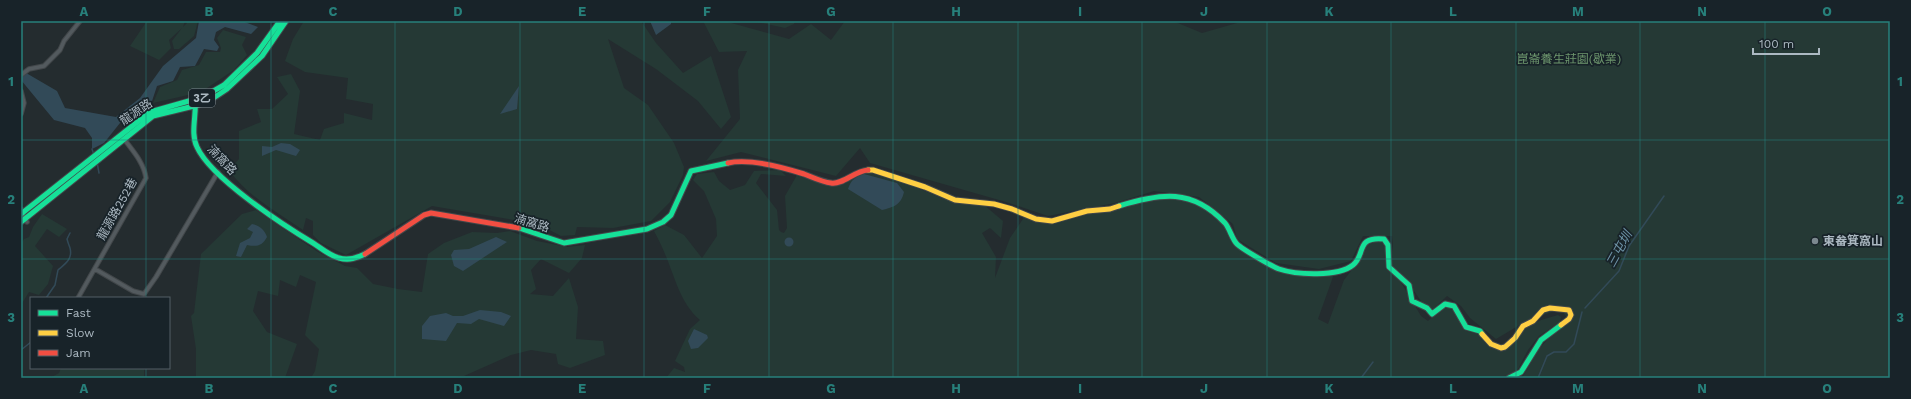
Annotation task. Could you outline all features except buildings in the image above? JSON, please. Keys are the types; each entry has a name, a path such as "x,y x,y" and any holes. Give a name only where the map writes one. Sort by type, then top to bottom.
{"street":[{"path":"21,75 29,69 44,66 60,50 64,42 80,21"},
{"name":"龍源路","path":"107,151 150,112 167,105 195,100 212,94 229,81 267,40 280,21"},
{"name":"3乙","path":"22,212 90,164 153,116 168,111 196,106 215,98 233,86 271,44 286,21"},
{"path":"21,91 24,103 21,114"},
{"name":"湳窩路","path":"195,100 194,133 197,147 218,172 233,186 279,220 330,254 346,260 369,251 431,213 521,228 554,241 564,243 647,229 662,222 671,215 678,204 691,171 738,162 749,162 794,171 831,183 840,182 859,171 872,170 913,183 955,200 994,204 1042,220 1052,221 1087,211 1110,209 1144,198 1168,196 1193,199 1202,203 1226,224 1238,244 1279,269 1318,274 1346,270 1355,264 1362,247 1366,242 1374,238 1384,239 1388,245 1389,267 1409,285 1412,302 1427,308 1432,314 1445,304 1454,306 1466,327 1480,331 1487,341 1494,346 1506,347 1510,344 1523,326 1533,321 1543,310 1555,308 1569,310 1571,315 1564,323 1541,340 1527,366 1519,373 1509,378"},
{"name":"龍源路252巷","path":"95,269 146,178 145,171 137,156 124,139"},
{"name":"3乙","path":"24,221 90,164"},
{"path":"79,297 95,269 133,291 144,294 156,277 218,172"},
{"path":"22,212 24,221"}],"green space":[{"path":"147,21 185,21 183,27 187,23 186,21 198,21 194,36 179,49 174,49 172,41 182,28 169,40 171,48 159,60 130,46"},
{"path":"304,21 641,21 656,43 683,73 711,56 731,117 721,129 698,101 656,69 608,39 624,88 648,105 674,143 684,167 683,175 670,202 651,221 613,228 577,227 575,235 561,236 538,224 432,206 346,255 321,243 313,235 313,221 306,218 303,230 253,196 229,170 239,159 239,131 261,122 257,109 272,109 288,94 277,77 291,74 300,91 294,134 320,140 324,129 344,123 344,113 372,120 373,104 346,99 348,78 305,72 285,61 293,39"},
{"name":"崑崙養生莊園(歇業)","path":"703,21 724,21 789,39 811,24 831,40 845,21 1173,21 1202,33 1244,21 1890,21 1890,378 1522,378 1538,350 1567,318 1561,309 1528,320 1496,339 1470,318 1461,306 1447,296 1429,313 1406,279 1390,264 1393,245 1392,236 1363,236 1351,261 1319,269 1276,263 1237,239 1233,224 1199,197 1154,191 1115,203 1048,216 1006,202 870,163 860,148 836,176 741,152 706,161 740,119 738,70 747,51 719,52"},
{"path":"752,21 795,21 794,24 785,28"},
{"path":"223,30 246,37 242,45 247,55 234,70 201,92 153,103 160,87 177,80 182,70 199,65 206,52 220,52 221,48 217,38"},
{"path":"780,170 786,176 761,174 756,183 777,210 779,230 784,233 787,228 785,196 797,175 822,184 842,185 862,172 872,173 911,185 941,198 984,205 1003,221 1001,238 990,228 982,233 996,257 995,278 1010,238 1025,216 1051,223 1084,214 1103,213 1158,198 1194,202 1205,207 1223,224 1232,243 1276,270 1309,277 1334,274 1318,319 1328,324 1344,280 1368,244 1375,239 1385,244 1385,268 1399,279 1421,316 1428,321 1446,304 1453,306 1461,318 1491,347 1496,347 1505,344 1523,329 1536,322 1558,315 1561,317 1560,322 1539,336 1528,350 1517,371 1507,378 666,378 674,368 685,372 684,367 675,361 690,329 700,320 693,313 683,298 664,251 654,231 665,225 684,235 702,258 717,236 716,219 704,191 693,180 697,174 714,172 719,181 730,190 745,185 754,171"},
{"path":"256,210 318,252 345,266 357,268 373,284 422,292 428,254 444,243 472,232 497,233 510,231 537,241 567,247 585,245 582,258 569,273 541,259 531,270 536,289 530,294 553,296 569,278 578,307 576,339 603,341 605,355 570,368 558,364 556,354 531,350 511,355 464,376 447,378 311,378 315,371 319,349 305,335 316,282 300,275 296,287 280,280 278,296 258,291 253,311 267,332 297,344 285,378 196,378 196,349 191,316 194,313 201,254 242,214"},
{"path":"42,214 67,229 59,237 47,229 35,246 53,266 48,284 39,295 29,292 21,305 21,243 24,239 29,237 33,227"},
{"path":"61,369 144,369 144,378 50,378 59,373"}],"water":[{"path":"199,21 242,21 258,27 251,34 225,27 216,32 214,40 219,47 217,51 204,49 195,66 180,67 173,81 157,86 150,107 124,118 104,143 92,149 92,138 85,128 54,120 21,80 21,70 57,91 65,108 116,117 140,98 163,66 196,38"},
{"path":"650,21 671,21 671,24 656,35"},
{"path":"519,86 517,109 500,114"},
{"path":"281,143 290,144 300,150 296,156 276,150 262,156 262,146 272,147"},
{"path":"864,174 897,183 904,192 899,203 882,210 848,189 850,183 854,179"},
{"path":"252,224 261,228 267,237 259,245 247,245 241,257 236,256 240,243 250,238 253,232 247,229"},
{"path":"496,237 507,242 463,271 454,266 451,255 454,250 469,249"},
{"path":"787,238 791,238 793,242 791,246 787,246 785,244 785,240"},
{"path":"480,310 501,312 511,316 504,326 479,319 471,324 457,323 446,341 422,339 422,326 430,316 446,313 453,316 463,316"},
{"path":"694,329 707,335 708,338 698,348 691,349 688,341"}],"waterway":[{"path":"92,149 94,155"},
{"path":"97,162 99,173"},
{"name":"三屯圳","path":"1585,308 1619,271 1629,246 1664,196"},
{"path":"47,297 55,285 58,270 69,258 71,252 67,239 70,233"},
{"name":"三屯圳","path":"1538,378 1547,356 1554,352 1566,352 1574,344 1582,312"},
{"path":"21,350 30,343"},
{"path":"1361,378 1373,362"}],"traffic: fast":[{"path":"21,214 150,112 203,97 224,85 257,53 280,21"},
{"path":"21,222 153,116 198,105 215,97 227,89 262,56 286,21"},
{"path":"195,99 195,142 205,159 217,173 249,200 329,254 343,259 356,258 365,254"},
{"path":"519,228 564,243 647,229 663,222 671,215 691,171 728,163"},
{"path":"1119,206 1162,196 1175,196 1188,199 1213,212 1225,223 1237,244 1245,250 1276,268 1296,273 1317,274 1338,272 1346,269 1357,261 1365,243 1369,240 1384,239 1388,245 1389,267 1409,285 1412,301 1427,308 1432,314 1445,304 1454,306 1466,327 1480,331 1482,334"},
{"path":"1509,378 1521,372 1541,340 1561,325"}],"traffic: slow":[{"path":"868,170 873,170 925,187 955,200 994,204 1012,209 1036,219 1052,221 1087,211 1110,209 1119,206"},
{"path":"1482,334 1491,344 1501,348 1505,347 1515,338 1523,326 1533,321 1543,310 1550,308 1569,310 1571,315 1569,319 1561,325"}],"traffic: jam":[{"path":"728,163 756,162 795,171 821,181 831,183 840,182 868,170"},
{"path":"365,254 424,215 431,213 519,228"}],"place":[{"name":"東畚箕窩山","path":"1815,241"}]}
